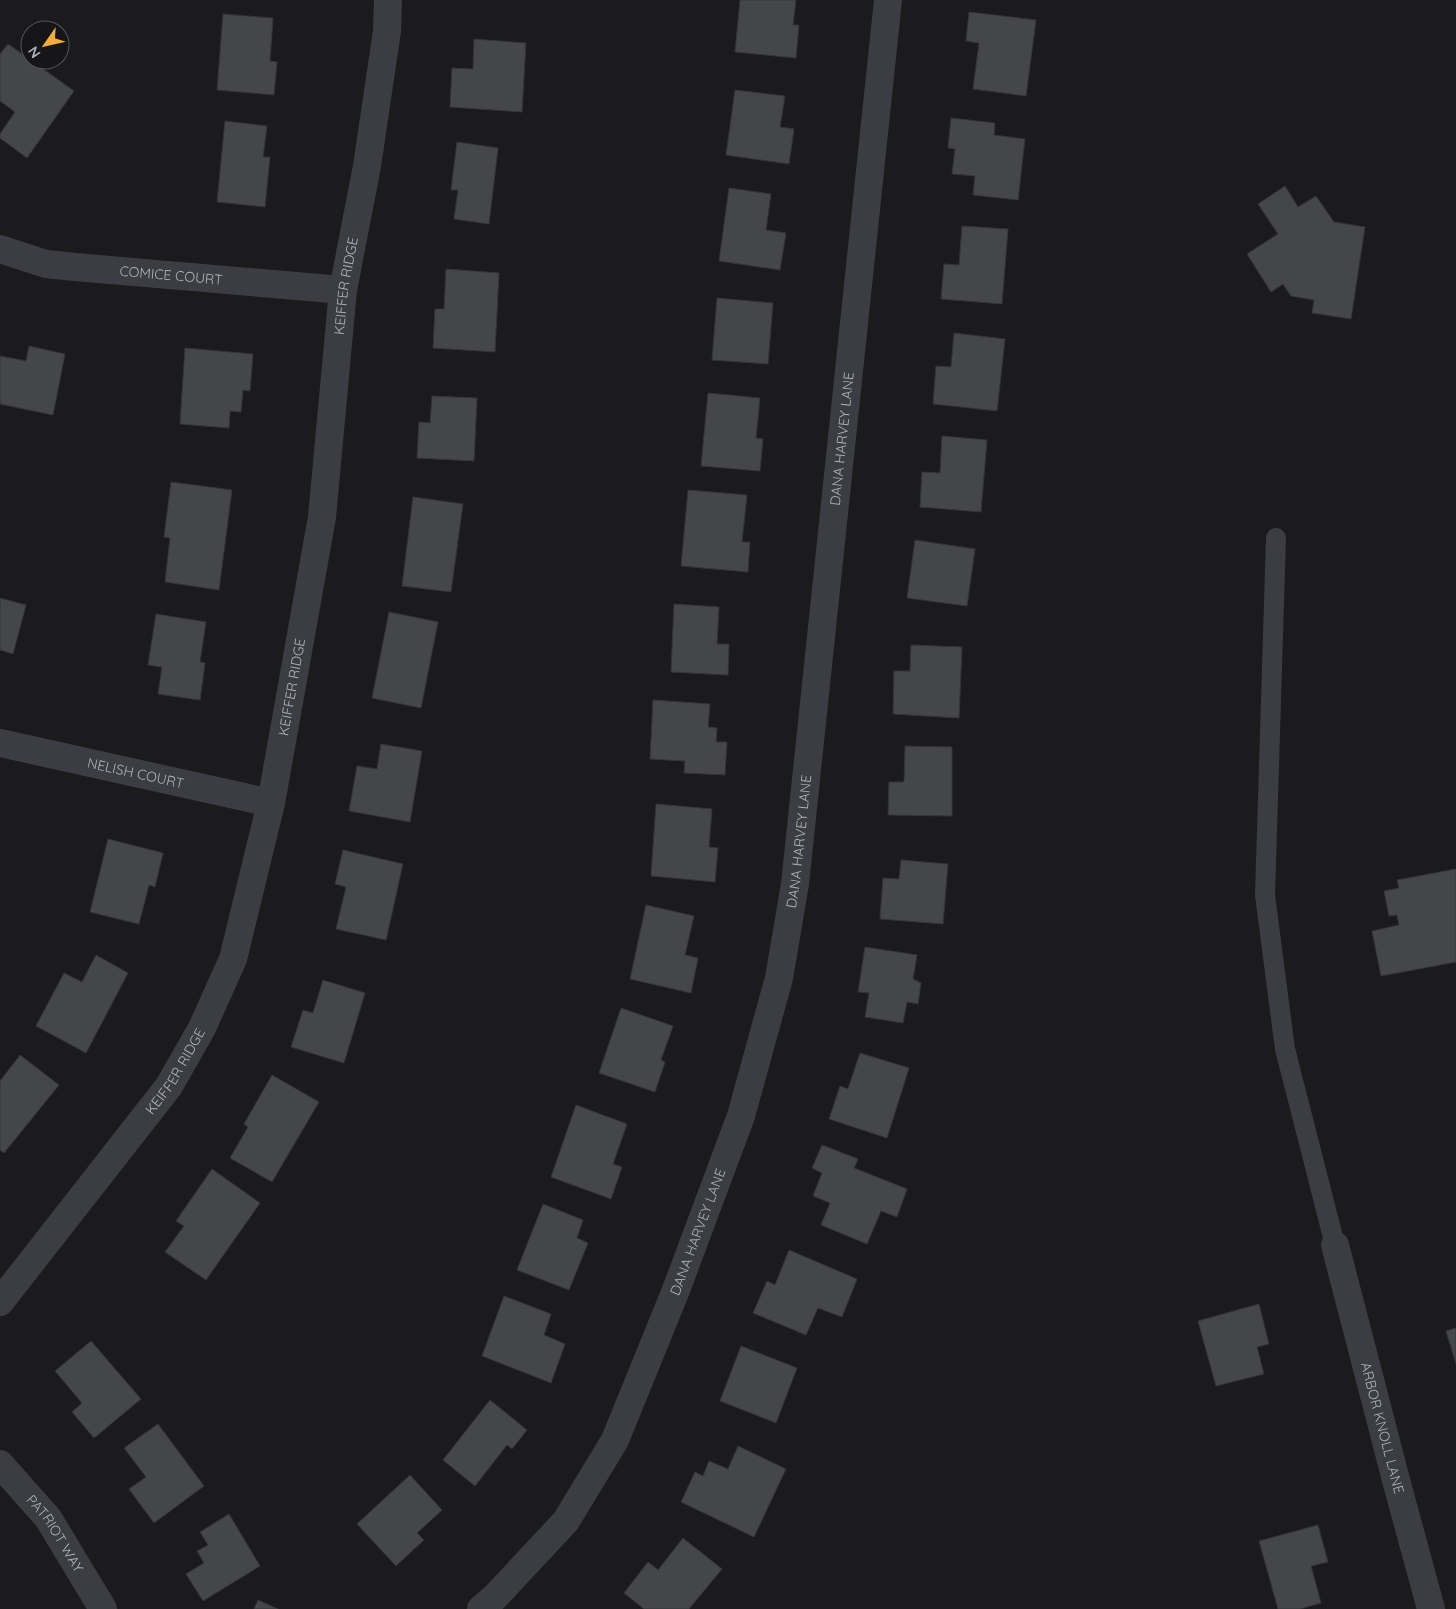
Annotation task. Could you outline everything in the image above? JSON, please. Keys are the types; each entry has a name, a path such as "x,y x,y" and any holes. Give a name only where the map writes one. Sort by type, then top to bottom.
{"street":[{"name":"KEIFFER RIDGE","path":"0,1302 169,1086 202,1028 233,959 271,803 322,517 343,290 367,166 387,31 388,0"},
{"name":"DANA HARVEY LANE","path":"481,1609 566,1521 615,1440 676,1290 741,1116 779,978 795,884 888,0"},
{"name":"COMICE COURT","path":"0,249 46,264 343,290"},
{"name":"NELISH COURT","path":"0,743 271,803"},
{"name":"ARBOR KNOLL LANE","path":"1335,1245 1396,1480 1432,1609"},
{"name":"PATRIOT WAY","path":"0,1464 48,1518 103,1609"}],"lane":[{"path":"1276,538 1265,895 1285,1049 1335,1245"}],"building":[{"path":"740,0 796,0 793,25 799,25 796,58 735,52"},
{"path":"969,12 1036,20 1026,96 973,89 979,43 966,41"},
{"path":"223,14 273,18 270,61 277,62 274,95 217,90"},
{"path":"474,39 526,43 522,112 450,107 452,68 473,69"},
{"path":"8,44 20,53 20,70 45,70 74,91 27,158 0,138 0,134 15,112 0,101 0,54"},
{"path":"735,90 785,96 780,127 794,129 789,164 726,155"},
{"path":"951,118 995,123 994,135 1025,139 1018,200 973,195 975,176 952,174 955,149 948,148"},
{"path":"225,121 267,126 263,157 270,157 265,207 217,202"},
{"path":"457,142 498,148 489,224 454,219 458,190 451,190"},
{"path":"1285,186 1298,207 1316,196 1334,222 1365,227 1351,319 1312,313 1314,300 1291,296 1283,284 1271,292 1247,254 1278,234 1258,204"},
{"path":"729,188 771,194 766,230 786,233 780,270 719,261"},
{"path":"962,226 1008,229 1002,304 941,299 944,264 959,265"},
{"path":"446,269 499,273 495,352 433,348 435,309 444,309"},
{"path":"717,298 773,303 768,364 712,360"},
{"path":"954,333 1005,339 997,411 933,404 936,366 951,367"},
{"path":"29,346 65,354 53,415 0,404 0,356 26,361"},
{"path":"185,348 253,354 250,391 243,390 241,412 230,411 229,428 180,424"},
{"path":"708,393 760,398 756,438 763,439 760,471 701,466"},
{"path":"432,396 477,398 474,461 417,458 419,422 430,423"},
{"path":"942,436 987,440 981,512 920,507 922,472 940,473"},
{"path":"171,482 232,490 219,590 165,582 170,538 164,537"},
{"path":"688,490 747,495 742,542 750,542 748,572 681,566"},
{"path":"413,497 463,504 451,592 402,586"},
{"path":"915,540 975,549 967,606 907,598"},
{"path":"0,598 26,605 13,654 0,650"},
{"path":"674,604 719,607 717,644 729,644 728,675 671,672"},
{"path":"389,612 438,622 421,708 372,698"},
{"path":"156,614 206,622 200,662 205,663 200,700 158,694 162,667 148,665"},
{"path":"911,645 962,647 959,718 893,714 894,671 910,671"},
{"path":"653,700 710,704 708,727 717,728 716,742 727,742 725,775 684,773 685,761 650,759"},
{"path":"381,744 422,751 410,822 349,811 357,766 377,769"},
{"path":"905,746 952,747 952,816 888,815 889,782 904,782"},
{"path":"656,804 712,809 709,847 718,848 715,882 651,876"},
{"path":"108,839 163,853 155,887 149,885 139,924 90,912"},
{"path":"343,850 403,864 386,940 336,929 346,887 335,884"},
{"path":"901,860 948,864 943,924 880,919 883,878 899,879"},
{"path":"1456,869 1456,962 1381,976 1372,931 1399,925 1397,915 1389,916 1384,891 1399,888 1397,880"},
{"path":"646,905 694,916 685,955 698,958 691,993 630,979"},
{"path":"865,947 917,955 913,979 921,983 918,1004 907,1002 903,1023 865,1017 869,993 858,992"},
{"path":"96,955 128,973 86,1053 36,1026 64,973 82,982"},
{"path":"323,980 365,993 344,1063 291,1047 303,1010 313,1013"},
{"path":"621,1008 673,1026 661,1060 665,1062 655,1092 599,1073"},
{"path":"860,1053 909,1068 887,1138 829,1119 840,1086 848,1089"},
{"path":"20,1055 59,1085 4,1153 0,1150 0,1081"},
{"path":"272,1075 319,1102 272,1182 230,1158 248,1127 244,1124"},
{"path":"576,1105 627,1124 613,1164 622,1167 611,1199 551,1177"},
{"path":"822,1145 858,1159 854,1168 907,1189 897,1217 881,1211 867,1244 821,1225 830,1203 813,1196 822,1173 812,1168"},
{"path":"212,1169 260,1203 206,1280 165,1252 184,1226 176,1221"},
{"path":"543,1204 583,1220 577,1238 588,1243 569,1290 517,1270"},
{"path":"789,1250 857,1279 842,1317 818,1308 806,1335 753,1313 767,1281 775,1285"},
{"path":"504,1296 551,1314 544,1335 565,1344 551,1383 482,1356"},
{"path":"1259,1304 1269,1344 1257,1347 1264,1374 1216,1386 1198,1321"},
{"path":"1456,1328 1456,1364 1446,1331"},
{"path":"91,1341 141,1399 94,1438 72,1412 82,1403 55,1371"},
{"path":"741,1346 797,1368 776,1423 720,1401"},
{"path":"490,1400 527,1430 512,1449 507,1445 475,1486 443,1460"},
{"path":"158,1424 204,1486 154,1523 129,1489 146,1477 124,1448"},
{"path":"738,1446 786,1469 754,1537 681,1502 695,1472 703,1476 709,1461 728,1469"},
{"path":"410,1475 442,1510 417,1533 424,1540 396,1566 357,1524"},
{"path":"229,1514 260,1566 203,1601 186,1574 204,1563 197,1551 208,1545 200,1532"},
{"path":"1318,1525 1328,1562 1311,1566 1321,1603 1300,1609 1278,1609 1259,1541"},
{"path":"683,1538 722,1569 689,1609 644,1609 624,1593 648,1562 658,1570"},
{"path":"258,1600 278,1609 254,1609"}]}
